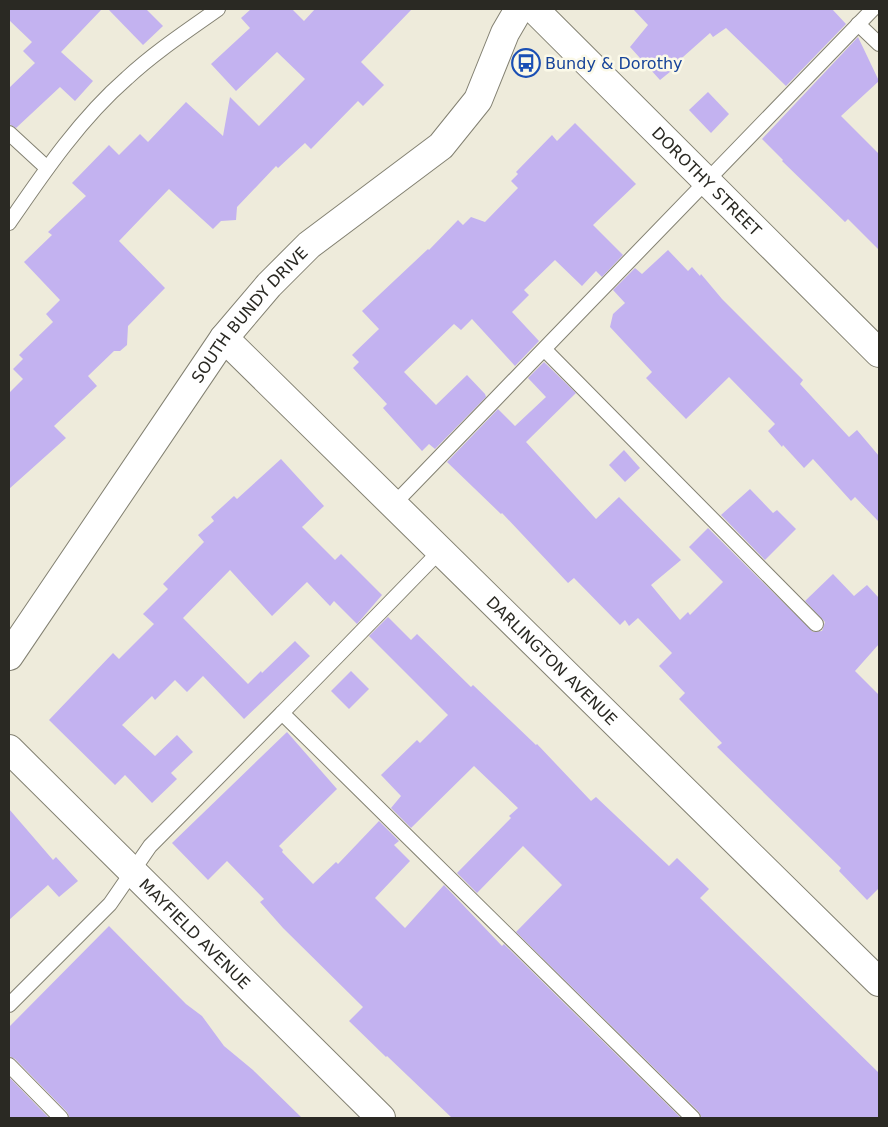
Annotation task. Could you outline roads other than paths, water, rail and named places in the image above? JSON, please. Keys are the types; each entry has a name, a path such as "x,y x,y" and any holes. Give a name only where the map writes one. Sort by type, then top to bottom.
{"street":[{"name":"SOUTH BUNDY DRIVE","path":"9,656 224,338 269,285 309,246 441,146 478,100 505,33 519,9"},
{"name":"DOROTHY STREET","path":"534,9 879,353"},
{"name":"DARLINGTON AVENUE","path":"224,338 879,982"},
{"name":"MAYFIELD AVENUE","path":"9,749 381,1118"}],"lane":[{"path":"9,223 47,168 70,139 125,79 168,44 218,9"},
{"path":"394,504 873,9"},
{"path":"858,24 879,44"},
{"path":"9,133 47,168"},
{"path":"545,350 816,624"},
{"path":"9,1006 110,904 150,846 440,551"},
{"path":"282,713 693,1118"},
{"path":"9,1065 61,1118"}],"place":[{"name":"Bundy & Dorothy","path":"526,63"}]}
